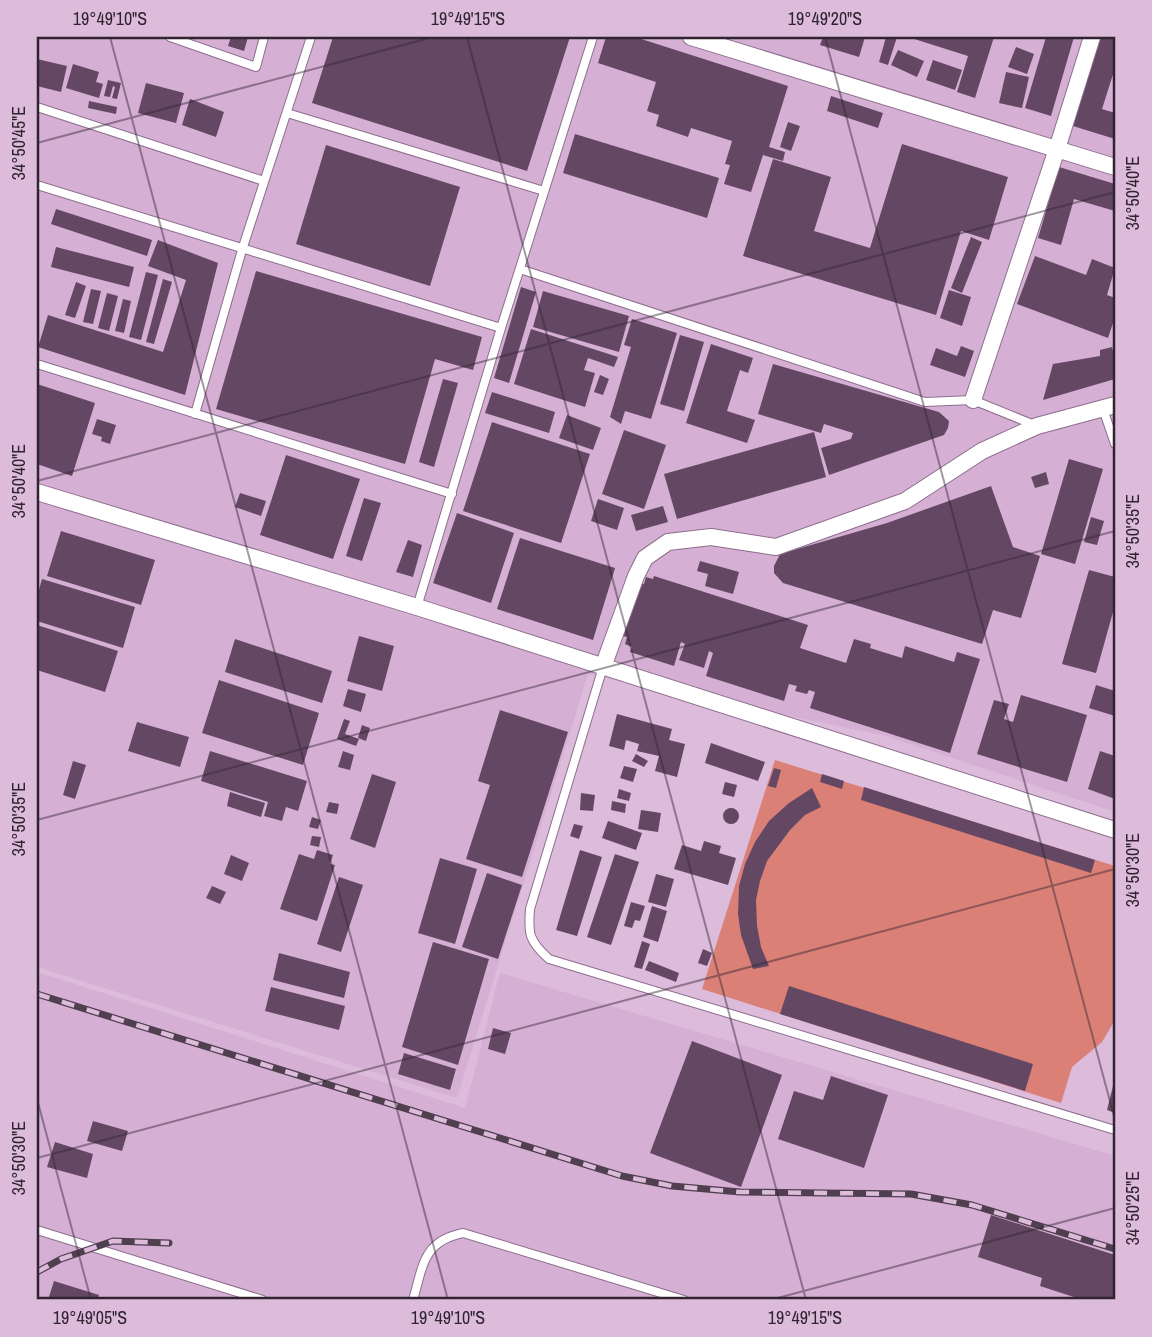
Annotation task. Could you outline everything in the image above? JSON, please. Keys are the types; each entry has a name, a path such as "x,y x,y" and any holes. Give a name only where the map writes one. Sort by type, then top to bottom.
{"street":[{"path":"691,37 1115,167"},
{"path":"973,400 1092,37"},
{"path":"603,667 645,558 668,542 711,537 776,547 905,501 982,450 1037,426 1109,407"},
{"path":"37,492 417,607 1115,830"}],"lane":[{"path":"170,37 256,67 264,37"},
{"path":"195,414 242,250 311,37"},
{"path":"417,607 593,37"},
{"path":"37,107 264,181"},
{"path":"286,113 544,191"},
{"path":"37,185 501,328"},
{"path":"520,269 925,402 973,400 1037,426"},
{"path":"37,364 452,494"},
{"path":"1109,407 1115,443"},
{"path":"603,667 530,909 528,929 534,945 549,959 1115,1130"},
{"path":"37,1230 263,1300"},
{"path":"413,1300 428,1253 439,1241 463,1233 684,1300"}],"shaded area":[{"path":"37,37 1115,37 1115,812 886,736 588,674 457,1098 37,967"},
{"path":"775,760 1115,866 1115,1020 1102,1042 1072,1067 1061,1103 702,989"},
{"path":"37,972 465,1108 500,973 1115,1156 1115,1300 37,1300"}],"building":[{"path":"231,37 248,37 244,51 228,46"},
{"path":"333,37 570,37 527,171 312,103"},
{"path":"606,37 635,37 788,86 769,147 785,152 783,161 763,155 751,192 724,184 730,165 725,164 732,141 691,128 688,137 656,126 659,115 647,111 656,82 598,63"},
{"path":"823,37 865,37 859,57 820,45"},
{"path":"886,37 897,37 888,65 879,62"},
{"path":"908,37 994,37 975,98 957,92 968,56"},
{"path":"1046,37 1074,37 1051,116 1025,108"},
{"path":"1100,37 1115,37 1115,68 1102,109 1115,113 1115,139 1073,126"},
{"path":"1016,47 1034,54 1027,74 1008,67"},
{"path":"898,50 924,61 917,77 891,65"},
{"path":"37,59 67,66 61,92 37,86"},
{"path":"933,60 962,70 955,90 926,80"},
{"path":"73,64 99,72 96,82 103,84 99,98 66,88"},
{"path":"1006,72 1029,77 1022,108 999,103"},
{"path":"108,80 121,83 117,99 112,98 113,86 110,97 104,96"},
{"path":"146,83 184,93 176,123 138,113"},
{"path":"831,96 883,113 878,128 827,111"},
{"path":"190,99 224,112 216,137 182,125"},
{"path":"89,101 117,107 116,114 88,108"},
{"path":"788,122 800,126 791,151 780,147"},
{"path":"575,134 719,178 707,218 563,173"},
{"path":"902,144 1008,177 989,240 961,231 936,315 743,256 773,159 831,177 814,231 870,248"},
{"path":"326,145 460,187 430,286 296,244"},
{"path":"1059,167 1115,184 1115,211 1074,199 1061,245 1038,238"},
{"path":"56,209 152,240 147,256 51,224"},
{"path":"971,237 982,242 962,293 951,288"},
{"path":"158,240 218,263 185,395 38,347 48,315 163,352 186,280 148,266"},
{"path":"56,247 134,267 129,287 51,267"},
{"path":"1035,256 1086,275 1092,259 1115,268 1107,295 1115,298 1115,317 1108,338 1017,304"},
{"path":"256,271 482,337 473,370 435,359 405,464 216,409"},
{"path":"146,272 158,275 141,340 129,337"},
{"path":"163,279 172,282 154,344 146,342"},
{"path":"76,282 86,286 75,318 65,315"},
{"path":"521,287 536,292 509,383 494,378"},
{"path":"91,289 101,291 93,324 83,322"},
{"path":"949,290 971,297 962,326 940,318"},
{"path":"543,291 629,316 619,352 533,327"},
{"path":"107,293 118,296 109,331 98,328"},
{"path":"123,299 131,301 124,333 115,331"},
{"path":"632,319 677,333 651,419 625,411 621,424 610,417 631,347 624,345"},
{"path":"531,329 618,357 614,367 588,358 584,370 595,373 585,407 514,384"},
{"path":"680,335 704,342 684,411 660,404"},
{"path":"711,344 753,358 748,373 740,370 727,411 755,420 747,443 686,423"},
{"path":"961,346 974,351 965,377 930,365 936,348 957,356"},
{"path":"1112,347 1115,379 1043,400 1053,364 1100,356 1100,350"},
{"path":"773,364 939,412 949,421 948,428 944,435 829,475 821,448 851,439 853,433 824,424 821,433 758,414"},
{"path":"600,375 609,379 603,395 594,392"},
{"path":"443,379 458,383 434,467 419,462"},
{"path":"37,384 95,403 72,476 37,464"},
{"path":"492,392 555,412 549,433 485,413"},
{"path":"567,415 601,428 593,450 559,438"},
{"path":"97,419 116,425 110,444 101,441 102,437 92,434"},
{"path":"492,422 590,454 561,543 463,511"},
{"path":"624,430 666,445 644,509 602,494"},
{"path":"814,432 826,477 677,519 664,474"},
{"path":"286,455 360,479 333,559 260,535"},
{"path":"1069,459 1103,469 1075,564 1041,554"},
{"path":"1046,472 1049,484 1035,488 1031,477"},
{"path":"991,486 1013,547 1040,556 1021,618 993,610 982,644 783,583 774,573 774,566 780,554 887,523"},
{"path":"240,493 266,501 261,516 235,507"},
{"path":"364,498 381,503 362,561 346,556"},
{"path":"598,499 624,508 617,530 591,521"},
{"path":"663,506 668,522 636,531 631,515"},
{"path":"457,513 514,533 491,603 433,583"},
{"path":"1091,517 1104,521 1097,545 1084,542"},
{"path":"61,531 155,560 141,605 47,576"},
{"path":"520,538 615,568 593,640 497,609"},
{"path":"408,540 422,545 413,577 396,572"},
{"path":"700,561 739,572 733,594 705,586 708,574 697,571"},
{"path":"1089,570 1115,577 1115,605 1096,673 1062,664"},
{"path":"654,576 808,625 800,648 846,663 854,639 871,644 870,648 902,658 905,646 954,662 957,652 980,659 950,753 810,708 815,692 809,690 807,694 795,691 797,686 789,684 784,701 706,676 713,653 709,651 704,668 679,660 685,644 681,642 674,666 630,652 632,647 625,644 627,637 623,636 640,583 644,584 646,577 653,579"},
{"path":"42,579 135,607 123,648 37,621 37,597"},
{"path":"37,625 118,651 105,692 37,670"},
{"path":"359,636 394,646 382,691 347,681"},
{"path":"235,639 332,671 322,703 225,672"},
{"path":"219,680 319,713 303,765 202,733"},
{"path":"1096,685 1115,691 1115,716 1089,708"},
{"path":"348,689 366,694 361,712 343,706"},
{"path":"1021,695 1087,715 1067,782 977,754 994,700 1009,704 1004,719 1013,722"},
{"path":"500,710 568,732 522,877 466,859 490,785 478,781"},
{"path":"617,714 672,729 669,740 685,744 677,777 655,771 659,756 637,751 639,744 626,740 624,750 609,746"},
{"path":"344,719 350,721 345,734 359,739 356,746 337,739"},
{"path":"137,722 189,737 180,767 128,751"},
{"path":"362,725 370,728 366,741 358,738"},
{"path":"711,743 765,762 758,781 705,763"},
{"path":"210,751 307,781 298,811 286,807 282,821 264,816 268,802 201,781"},
{"path":"343,751 354,755 350,770 338,767"},
{"path":"1100,751 1115,756 1115,799 1088,789"},
{"path":"636,754 648,761 644,767 632,761"},
{"path":"73,761 86,765 75,799 63,795"},
{"path":"624,766 637,769 633,782 620,778"},
{"path":"774,768 781,770 776,788 768,786"},
{"path":"372,774 396,782 375,848 350,839"},
{"path":"822,774 844,781 842,789 820,782"},
{"path":"725,782 737,785 734,797 722,794"},
{"path":"864,787 1095,860 1091,873 861,800"},
{"path":"812,788 821,807 805,815 790,830 767,861 760,881 756,900 757,926 761,947 769,966 753,969 741,935 738,914 739,886 745,864 769,821 789,803"},
{"path":"619,789 631,793 629,801 617,798"},
{"path":"230,792 265,803 261,817 227,806"},
{"path":"581,793 595,795 593,811 580,810"},
{"path":"612,801 626,804 625,813 611,810"},
{"path":"329,802 339,804 337,814 326,812"},
{"path":"731,808 739,816 731,824 723,816"},
{"path":"641,810 661,813 658,832 638,829"},
{"path":"312,817 321,820 318,829 309,827"},
{"path":"608,821 642,833 636,850 602,838"},
{"path":"574,824 583,826 579,839 570,836"},
{"path":"312,836 321,837 319,847 310,845"},
{"path":"704,841 721,846 719,853 736,858 728,885 674,869 682,845 701,851"},
{"path":"317,850 333,855 330,864 335,865 317,921 280,909 299,854 314,859"},
{"path":"580,850 602,857 577,936 556,930"},
{"path":"615,854 639,862 611,945 587,937"},
{"path":"231,855 249,863 242,881 224,874"},
{"path":"440,858 477,869 455,944 418,933"},
{"path":"487,873 522,885 498,959 462,947"},
{"path":"656,874 674,879 666,907 648,902"},
{"path":"339,877 363,885 341,952 317,944"},
{"path":"212,886 226,892 220,904 206,898"},
{"path":"631,902 645,906 640,921 635,920 632,928 624,926"},
{"path":"652,906 667,911 658,942 643,937"},
{"path":"642,941 650,944 642,969 634,967"},
{"path":"433,942 489,959 458,1065 402,1047"},
{"path":"703,949 712,953 707,966 698,963"},
{"path":"279,953 350,972 344,998 273,980"},
{"path":"649,961 679,973 676,982 645,970"},
{"path":"789,986 1033,1064 1025,1091 780,1014"},
{"path":"271,987 345,1006 339,1030 265,1011"},
{"path":"493,1028 511,1033 505,1054 488,1049"},
{"path":"692,1041 782,1075 741,1187 650,1153"},
{"path":"404,1053 456,1069 450,1090 398,1074"},
{"path":"831,1076 888,1095 864,1168 778,1139 794,1091 823,1100"},
{"path":"1115,1082 1115,1113 1107,1110"},
{"path":"93,1121 128,1131 122,1151 87,1141"},
{"path":"55,1142 93,1154 87,1178 47,1167"},
{"path":"991,1215 1115,1255 1115,1300 1083,1300 1040,1286 1042,1278 978,1257"},
{"path":"54,1281 99,1295 98,1300 48,1300"}],"railway":[{"path":"37,994 622,1176 672,1186 740,1192 911,1194 972,1205 1115,1249"},
{"path":"37,1272 61,1259 113,1241 169,1243"}]}
